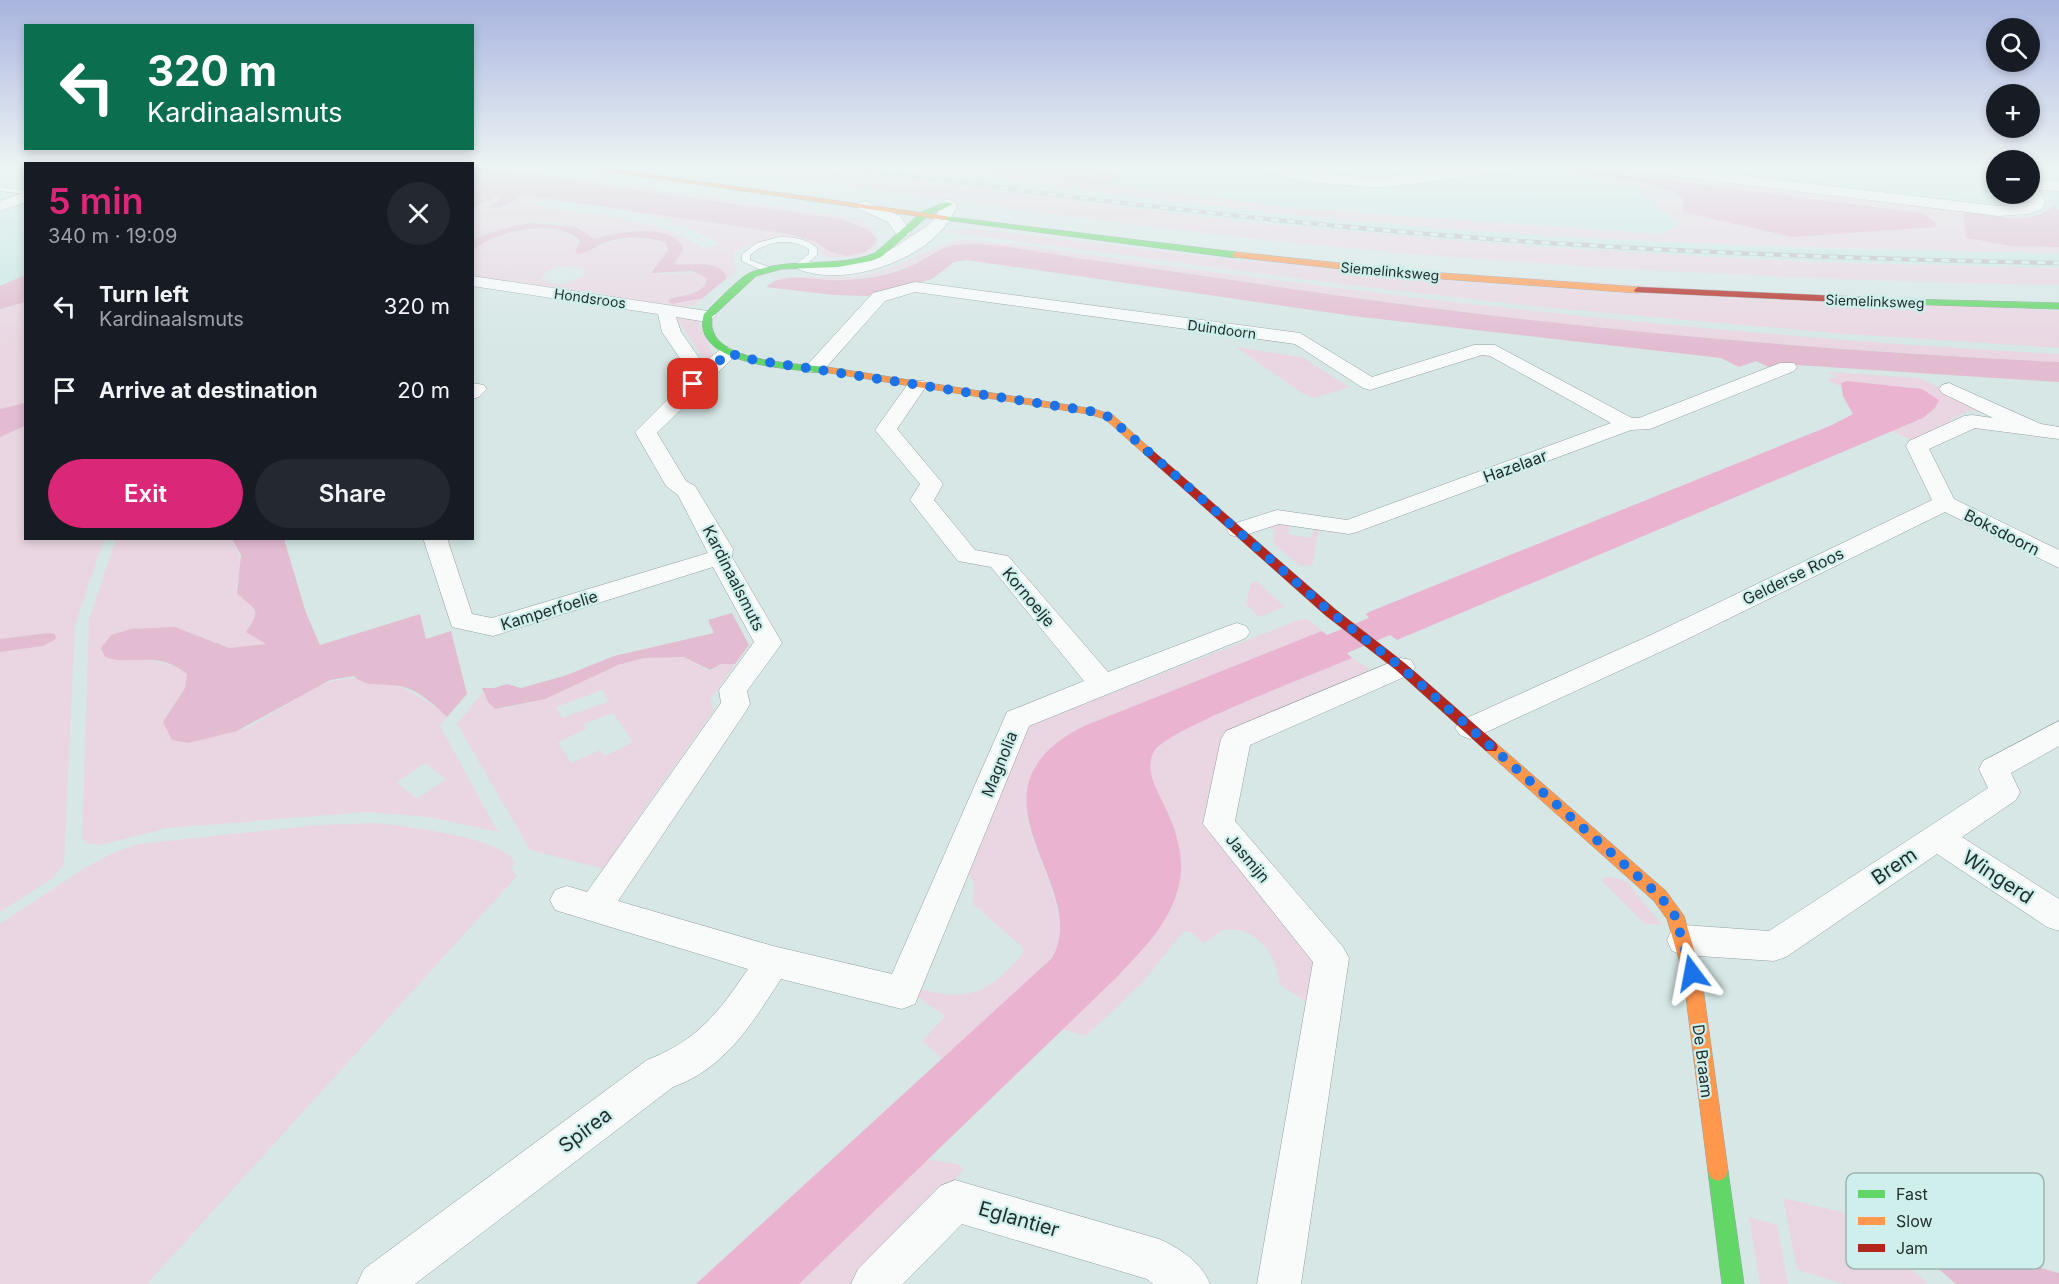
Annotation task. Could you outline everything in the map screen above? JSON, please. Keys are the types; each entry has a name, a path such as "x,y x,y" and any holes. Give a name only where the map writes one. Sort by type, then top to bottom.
{"main road":[{"path":"718,361 704,325 707,316 753,274 766,269 838,264 868,259 878,255 909,227"},
{"name":"Siemelinksweg","path":"1053,227 1259,258 1518,282 1755,297 2059,306"},
{"name":"Siemelinksweg","path":"1109,227 1322,250"},
{"name":"De Braam","path":"718,361 814,368 1090,411 1109,417 1330,612 1393,660 1660,896 1675,916 1692,973 1733,1284"}],"street":[{"path":"899,227 903,232"},
{"path":"800,265 819,269 855,270 885,263 903,253 930,227"},
{"name":"Hondsroos","path":"474,281 707,316"},
{"name":"Duindoorn","path":"814,368 879,297 915,286 1300,339 1370,384 1481,349 1495,351 1628,424"},
{"name":"De Braam","path":"667,309 666,322 695,366 718,361"},
{"name":"Kardinaalsmuts","path":"718,361 646,432 676,486 687,491 721,549 720,557 768,643 732,690 736,704 580,904 773,961 902,993 917,961"},
{"name":"Hazelaar","path":"1239,530 1277,517 1349,527 1628,424 1642,424 1787,367"},
{"name":"Kornoelje","path":"917,385 886,430 932,484 922,500 967,556 999,561 1103,685"},
{"path":"1949,388 2048,431"},
{"path":"1945,503 1917,446 1972,422 2048,431"},
{"name":"Boksdoorn","path":"1945,503 2059,560"},
{"name":"Gelderse Roos","path":"1470,728 1673,635 1945,503"},
{"name":"Kamperfoelie","path":"436,540 461,621 493,627 720,557"},
{"name":"Magnolia","path":"917,961 1017,719 1237,632"},
{"name":"Jasmijn","path":"1279,1284 1331,958 1219,824 1236,739 1393,660"},
{"name":"Brem","path":"1684,940 1774,946 2005,792 1994,770 2059,732"},
{"name":"Wingerd","path":"1937,837 2059,917"},
{"name":"Spirea","path":"379,1284 661,1073 681,1069 716,1040 773,961"},
{"name":"Eglantier","path":"873,1284 955,1201 1159,1261 1188,1284"}],"lane":[{"path":"766,269 746,261 746,254 759,244 774,241 791,240 810,246 813,255 800,265"}],"shaded area":[{"path":"0,227 24,227 24,275 0,286"},
{"path":"474,227 517,227 488,233 474,240"},
{"path":"567,227 658,227 704,249 719,244 685,227 742,227 790,234 816,242 830,252 847,256 865,252 867,229 862,227 871,227 876,235 877,245 859,256 836,257 822,256 817,246 800,239 769,239 736,250 732,259 737,270 729,279 711,266 674,264 682,245 630,231 593,239"},
{"path":"576,227 594,239 627,232 653,231 674,238 682,245 683,250 674,264 712,265 724,271 727,278 703,298 672,304 668,302 669,299 698,291 707,278 692,271 651,273 668,250 666,243 641,238 616,239 578,254 575,252 580,242 572,234 544,228 527,229 494,237 474,250 474,240 502,229"},
{"path":"742,227 862,227 877,239 875,244 865,252 847,256 830,252 816,242 790,234"},
{"path":"1150,227 1302,227 1511,245 1804,262 2059,268 2059,285 1743,275 1585,266 1337,247"},
{"path":"1307,227 1427,227 1798,249 2059,253 2059,268 1700,257 1416,238"},
{"path":"1425,227 1558,227 1664,234 1675,227 1748,227 1792,237 1965,227 1967,238 2012,246 2059,247 2059,253 1760,246"},
{"path":"1558,227 1675,227 1664,234"},
{"path":"1748,227 1935,227 1935,227 1792,237"},
{"path":"1965,227 2059,227 2059,247 2012,246 1966,238"},
{"path":"971,228 1236,260 2059,311 2059,348 1846,334 1541,307 1349,285 948,232"},
{"path":"537,229 566,232 576,240 585,253 624,239 645,239 666,243 667,253 651,271 663,274 691,273 707,277 707,281 699,291 671,299 670,304 703,298 693,306 674,307 608,298 606,294 578,290 570,292 474,276 474,249 494,237 511,232","holes":["561,266 583,268 584,274 575,280 557,284 541,278 547,271"]},
{"path":"962,240 1014,244 1274,280 1535,311 1797,336 2059,354 2059,362 1806,346 1470,313 972,245 941,248 908,267 870,277 840,280 772,279 870,274"},
{"path":"952,245 1004,246 1348,297 1637,331 1806,346 2059,362 2059,382 1781,364 1771,368 1756,361 1739,367 1721,358 1353,316 967,260 954,262 932,279 868,296 834,295 766,287 773,282 792,278 842,280 880,276 907,268"},
{"path":"24,275 24,302 0,309 0,286"},
{"path":"24,302 24,403 0,409 0,309"},
{"path":"676,317 697,320 713,355 705,364 699,363 704,359 680,324 674,322"},
{"path":"1236,347 1302,357 1349,387 1314,398 1303,394"},
{"path":"1826,372 1920,378 1976,406 1980,412 1972,410 1949,420 1953,423 1913,441 1892,431 1924,417 1934,409 1938,403 1922,389 1847,381 1841,383 1841,386 1829,382 1830,378 1838,377"},
{"path":"1847,381 1922,389 1939,400 1935,408 1923,418 1397,640 1390,635 1347,653 1352,658 1246,701 1166,740 1155,750 1150,767 1176,835 1181,872 1178,889 1168,915 1145,947 1117,977 799,1284 696,1284 1052,958 1060,930 1056,901 1034,840 1027,810 1029,780 1046,752 1084,726 1322,631 1327,635 1369,618 1366,614 1369,612 1832,425 1853,414 1843,396 1841,383"},
{"path":"24,403 24,426 0,437 0,409"},
{"path":"24,426 24,540 104,540 75,625 64,864 53,878 0,912 0,652 43,646 48,633 0,639 0,437"},
{"path":"1277,522 1290,524 1288,534 1311,538 1315,527 1319,527 1312,566 1299,565 1274,544 1275,530 1268,526"},
{"path":"115,540 232,540 240,562 240,573 236,586 242,598 250,601 255,609 255,619 268,644 229,648 175,627 111,635 101,648 133,658 168,664 187,674 185,688 163,721 211,730 236,731 259,721 320,685 358,678 396,685 431,704 447,717 440,726 498,832 429,817 366,812 168,828 100,845 89,844 82,839 89,620","holes":["425,763 446,779 417,799 397,782"]},
{"path":"233,540 284,540 306,613 320,645 420,614 426,639 451,631 467,694 447,717 413,690 399,686 369,684 354,676 330,680 237,731 188,743 172,740 163,722 185,688 187,674 164,662 116,660 105,657 101,648 111,635 131,629 175,627 229,648 266,644 246,632 255,613 252,606 237,593 241,555"},
{"path":"1256,581 1285,607 1259,617 1246,604 1251,583"},
{"path":"732,613 749,645 735,664 721,664 710,670 684,657 644,658 618,665 545,699 495,709 488,702 482,688 494,688 507,684 521,688 567,675 614,656 714,633 708,620"},
{"path":"1301,619 1309,620 1322,631 1084,726 1070,735 1047,757 1031,783 1026,814 1056,905 1060,926 1058,945 1052,958 943,1059 922,1041 945,1016 916,995 919,989 958,995 980,990 1000,977 1021,956 1023,951 1021,946 973,904 974,882 967,872 1026,727"},
{"path":"55,634 56,639 43,646 0,652 0,639"},
{"path":"659,656 687,658 706,670 713,670 721,664 735,664 710,700 714,710 625,836 625,846 608,870 530,850 457,724 483,692 495,709 518,705 638,660","holes":["603,690 608,702 562,718 556,707","613,713 633,742 605,756 600,750 571,763 558,742 586,729 584,724"]},
{"path":"1352,658 1370,669 1362,675 1224,734 1203,824 1315,957 1308,1003 1279,984 1275,964 1270,954 1264,945 1246,932 1224,930 1204,944 1191,932 1184,931 1142,983 1086,1036 1062,1029 1141,951 1153,781 1151,765 1155,750 1167,740 1215,715"},
{"path":"376,823 450,834 490,845 514,861 512,869 517,876 147,1284 0,1284 0,924 85,868 111,854 139,844 318,825"},
{"path":"1608,876 1627,882 1662,925 1645,924 1601,880"},
{"path":"927,1159 958,1164 964,1170 851,1284 799,1284"},
{"path":"1783,1198 1846,1213 1846,1269 1911,1269 1928,1284 1844,1284 1797,1270"},
{"path":"1749,1217 1777,1225 1788,1284 1760,1284"},
{"path":"1939,1269 2044,1269 2059,1273 2059,1284 1956,1284"}],"railway":[{"path":"1347,227 1452,236 1755,254 2059,263"}],"traffic: fast":[{"path":"827,370 772,364 732,353 717,344 708,332 707,316 753,274 782,266 838,264 868,259 878,255 910,227"},
{"path":"1015,227 1236,255"},
{"path":"1905,302 2059,306"},
{"path":"1718,1171 1733,1284"}],"traffic: slow":[{"path":"1236,255 1414,274 1638,290"},
{"path":"827,370 1090,411 1109,417 1147,451"},
{"path":"1491,747 1660,896 1675,916 1692,973 1718,1171"}],"traffic: jam":[{"path":"1638,290 1905,302"},
{"path":"1147,451 1330,612 1401,667 1491,747"}],"route":[{"path":"693,384 728,353 754,360 1090,411 1109,417 1330,612 1401,667 1660,896 1675,916 1692,973"}]}
